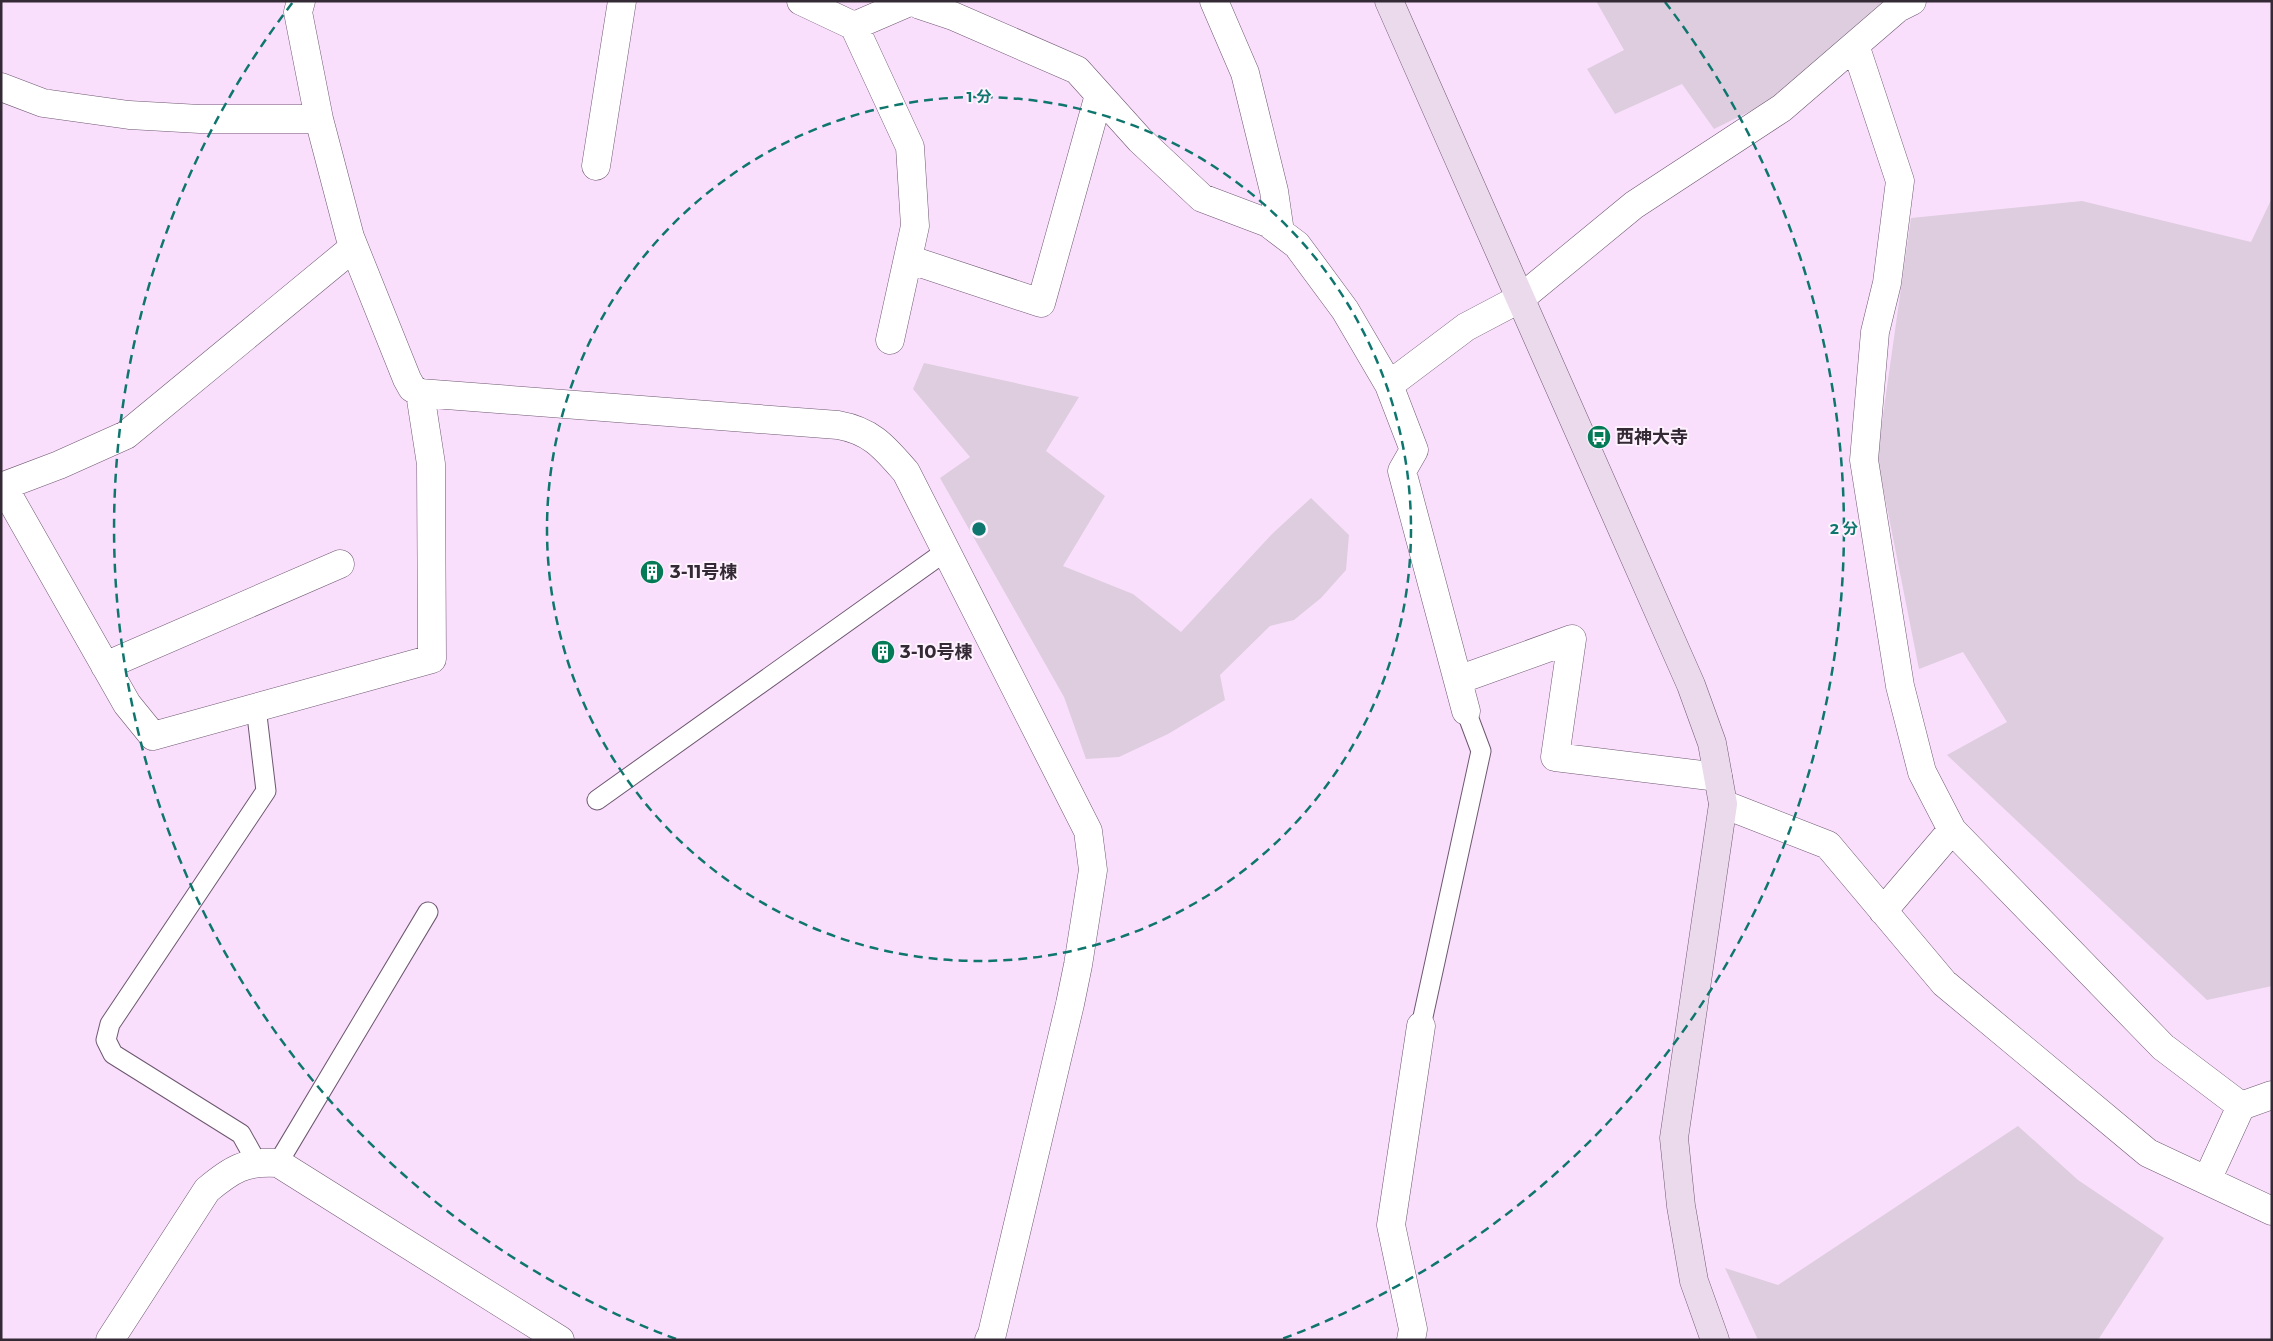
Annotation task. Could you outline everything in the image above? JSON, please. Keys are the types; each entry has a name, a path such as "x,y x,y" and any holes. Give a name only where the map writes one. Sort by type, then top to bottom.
{"street":[{"path":"301,1 298,12 319,118 354,247 412,388 420,393 838,425 856,428 878,441 906,472 1088,831 1093,870 1070,1004 1012,1253 989,1340"},
{"path":"596,166 622,1"},
{"path":"801,1 854,26 910,147 915,226 890,340"},
{"path":"854,26 913,1 920,6 953,16 1077,70 1140,140 1202,198 1268,223 1296,245 1345,310 1389,386 1414,450 1402,471 1466,711"},
{"path":"1214,1 1245,73 1274,191 1280,232"},
{"path":"1389,1 1522,298 1691,685 1712,743 1723,804 1674,1138 1680,1206 1694,1281 1715,1340"},
{"path":"1389,386 1466,327 1522,298 1634,205 1782,108 1898,8 1912,1"},
{"path":"1855,45 1900,181 1887,284 1875,332 1864,460 1900,686 1922,772 1952,830 2163,1047 2241,1106"},
{"path":"1,87 43,103 129,115 200,119 319,118"},
{"path":"908,259 1041,303 1099,94"},
{"path":"354,247 126,434 59,465 2,486 127,704 153,736 432,659 430,464 420,393"},
{"path":"105,666 340,564"},
{"path":"1458,680 1572,639 1555,757 1718,777"},
{"path":"1723,804 1828,846 1944,983 2125,1134 2148,1152 2272,1211"},
{"path":"1883,911 1952,830"},
{"path":"1411,1340 1413,1330 1390,1225 1421,1026"},
{"path":"2207,1180 2241,1106 2272,1095"},
{"path":"110,1340 207,1190 227,1173 267,1162 560,1340"}],"lane":[{"path":"597,800 946,551"},
{"path":"256,708 266,791 110,1024 106,1040 113,1054 241,1134 267,1162 428,912"},
{"path":"1421,1026 1481,751 1466,711"}],"shaded area":[{"path":"1596,1 1889,1 1779,97 1714,129 1682,84 1615,114 1587,69 1624,50"},
{"path":"2272,198 2272,986 2207,1000 1947,755 2007,722 1963,652 1919,669 1877,457 1911,218 2082,201 2251,242"},
{"path":"924,363 1079,397 1046,451 1105,496 1063,566 1133,594 1181,632 1272,534 1311,498 1349,535 1346,570 1321,598 1294,620 1270,626 1220,675 1225,700 1168,734 1119,757 1086,759 1064,697 940,478 970,457 913,389"},
{"path":"2018,1126 2078,1180 2164,1238 2098,1340 1758,1340 1725,1268 1778,1285"}],"place":[{"name":"西神大寺","path":"1599,437"},
{"name":"3-11号棟","path":"652,572"},
{"name":"3-10号棟","path":"883,652"}]}
